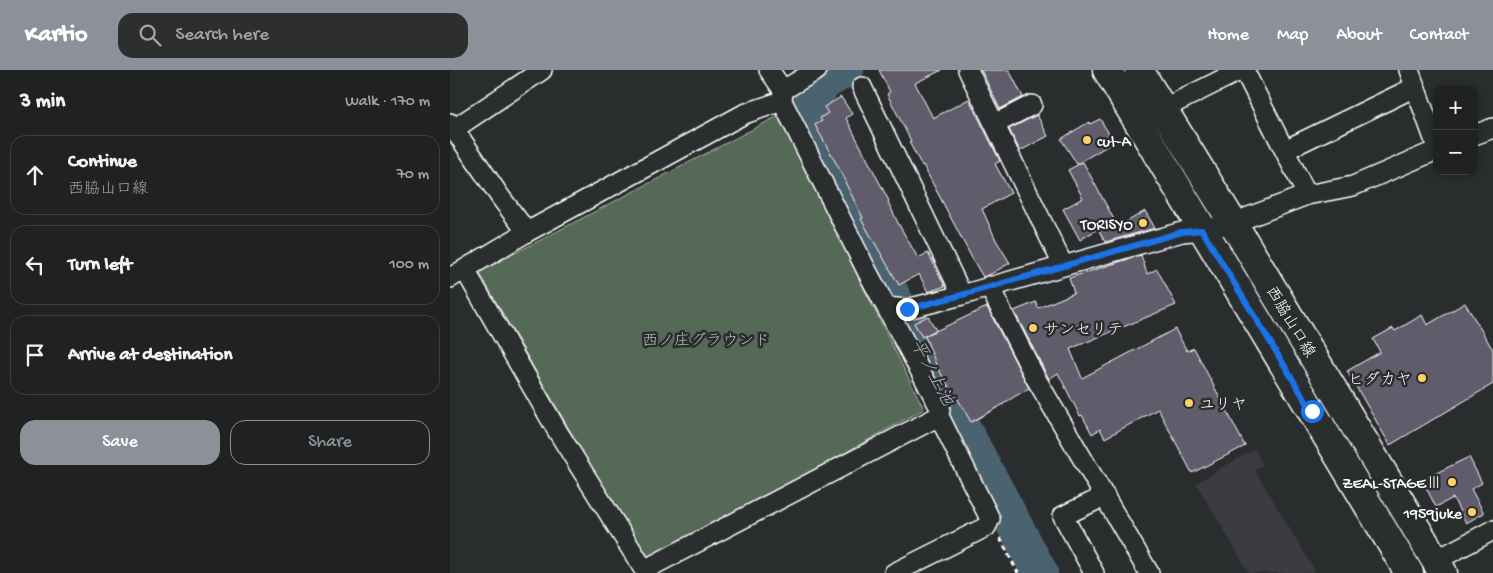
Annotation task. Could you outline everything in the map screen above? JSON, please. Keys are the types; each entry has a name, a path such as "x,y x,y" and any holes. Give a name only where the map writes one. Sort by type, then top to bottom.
{"street":[{"path":"527,232 500,198 452,126 542,70"},
{"path":"769,70 886,307 940,408 939,416 990,519 986,527 894,573"},
{"path":"817,70 783,96 744,114 527,232 458,274 645,572 939,416"},
{"path":"968,70 1063,265"},
{"name":"西脇山口線","path":"1108,70 1409,573"},
{"name":"西脇山口線","path":"1139,70 1439,567"},
{"path":"1163,109 1242,70 1307,195"},
{"path":"1285,150 1412,78 1433,137"},
{"path":"862,87 962,295"},
{"path":"995,124 1032,105"},
{"path":"1478,134 1493,128"},
{"path":"886,307 907,309 1182,232 1202,230 1233,223 1307,195 1353,186 1433,150"},
{"path":"988,286 1035,377 1149,573"},
{"path":"1094,573 1063,516 1105,496"},
{"path":"1439,567 1493,530"}],"path":[{"path":"990,519 1018,573"}],"shaded area":[{"path":"1254,449 1263,465 1255,470 1315,571 1312,573 1249,573 1196,483"}],"green space":[{"name":"西ノ庄グラウンド","path":"778,116 924,409 646,563 479,272"}],"building":[{"path":"879,70 942,70 915,83 933,118 969,99 1000,161 995,164 1011,193 982,209 996,240 1010,263 983,277 909,142 911,141 887,94 890,92"},
{"path":"981,70 1009,70 1023,97 1000,109"},
{"path":"841,97 852,114 846,118 889,201 898,223 918,258 928,253 945,286 928,292 919,274 899,285 861,219 863,218 846,181 815,125 822,121 820,118 828,113 824,107"},
{"path":"1037,115 1048,136 1020,151 1009,129"},
{"name":"cut-A","path":"1100,119 1114,142 1077,164 1061,139 1089,122 1090,124"},
{"path":"1083,162 1118,227 1145,211 1155,228 1105,242 1098,229 1080,240 1063,209 1083,198 1068,170"},
{"path":"1141,255 1147,274 1157,269 1176,305 1070,349 1082,378 1175,329 1187,351 1194,348 1245,446 1192,473 1158,409 1105,438 1100,429 1092,434 1082,415 1080,416 1058,373 1049,379 1014,311 1036,302 1038,308 1074,293 1069,278"},
{"name":"ヒダカヤ","path":"1465,303 1493,350 1493,384 1390,445 1347,371 1380,352 1373,339 1393,328 1395,331 1422,315 1427,325"},
{"path":"987,307 1029,388 971,422 937,367 925,336"},
{"path":"928,316 936,330 922,337 914,323"},
{"name":"ZEAL-STAGEⅢ","path":"1469,457 1482,483 1471,489 1484,513 1466,523 1453,498 1436,507 1422,480"}],"waterway":[{"name":"平ノ上池","path":"846,70 824,82 810,104 809,125 892,295 1040,573"}],"place":[{"name":"cut-A","path":"1087,140"},
{"name":"TORISYO","path":"1143,223"},
{"name":"サンセリテ","path":"1033,328"},
{"name":"ヒダカヤ","path":"1422,378"},
{"name":"ユリヤ","path":"1189,403"},
{"name":"ZEAL-STAGEⅢ","path":"1452,482"},
{"name":"1959juke","path":"1472,512"}],"route":[{"path":"907,309 1182,232 1202,230 1312,411"}]}
